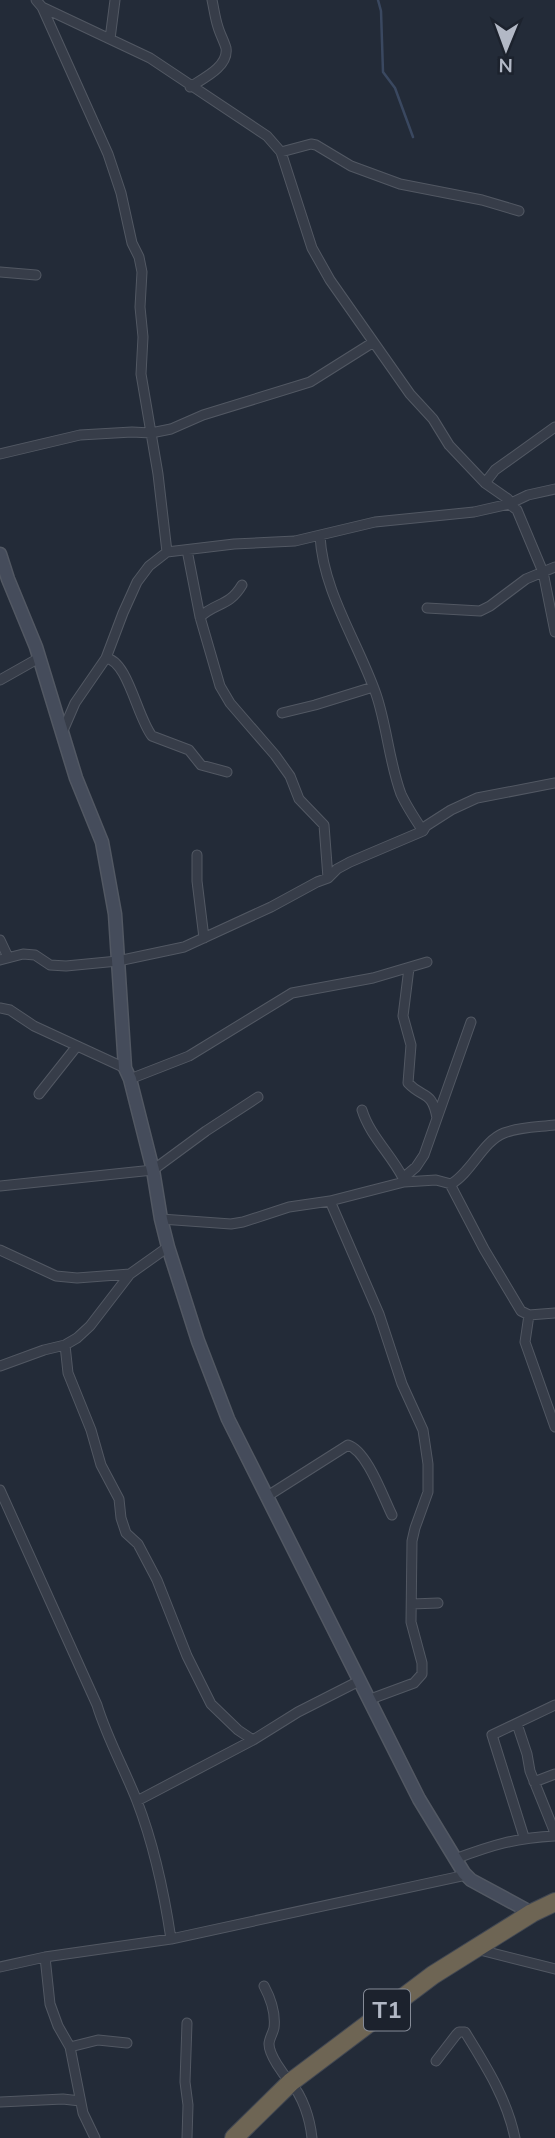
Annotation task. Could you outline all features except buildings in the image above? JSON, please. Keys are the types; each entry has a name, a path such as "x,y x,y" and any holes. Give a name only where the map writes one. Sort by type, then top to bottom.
{"highway":[{"name":"T1","path":"234,2138 291,2082 433,1975 532,1913 555,1902"}],"street":[{"path":"110,39 115,0"},
{"path":"190,87 210,74 225,57 226,49 217,27 212,0"},
{"path":"39,3 150,58 190,87 267,135 281,152 312,248 330,280 372,343 410,394 433,419 449,444 485,483 508,499 509,504 517,510 543,572 555,632"},
{"path":"39,3 108,155 121,193 132,243 139,257 142,272 141,374 167,552"},
{"path":"281,152 316,145 351,166 400,184 482,200 519,211"},
{"path":"0,272 36,275"},
{"path":"0,454 80,435 151,433 171,429 203,415 310,382 372,343"},
{"path":"485,483 495,470 555,427"},
{"path":"62,735 75,704 106,658 137,582 149,566 167,552 234,544 295,541 375,522 458,514 509,504 528,495 555,489"},
{"path":"320,536 321,554 334,592 373,687 401,792 409,811 423,831"},
{"path":"187,550 200,617 218,680 227,699 290,776 299,799 324,825 328,878"},
{"path":"0,554 102,842 115,914 128,1073 153,1170 168,1247 198,1341 228,1419 419,1799 455,1859 471,1880 532,1913"},
{"path":"427,608 480,611 526,579 555,567"},
{"path":"200,617 232,599 242,585"},
{"path":"0,680 39,658"},
{"path":"106,658 116,661 122,670 152,736 188,750 203,766 227,772"},
{"path":"282,713 373,687"},
{"path":"0,940 4,959 23,954 34,955 47,964 59,966 118,961 184,947 328,878 350,862 423,831 426,826 451,810 477,798 555,783"},
{"path":"197,855 197,881 204,938"},
{"path":"0,1008 10,1010 34,1026 128,1073 189,1056 292,993 373,978 427,962"},
{"path":"409,968 403,1016 411,1045 408,1083 430,1097 438,1119"},
{"path":"403,1180 424,1155 471,1023"},
{"path":"39,1094 77,1046"},
{"path":"0,1186 153,1170 206,1130 258,1097"},
{"path":"362,1110 370,1131 397,1167 403,1180"},
{"path":"161,1219 243,1223 289,1207 330,1201 403,1180 450,1184 458,1180 501,1135 555,1125"},
{"path":"450,1184 521,1311 529,1315 555,1313"},
{"path":"330,1201 380,1314 402,1384 419,1421 424,1436 428,1487 412,1541 412,1626 422,1663 422,1674 414,1683 368,1700"},
{"path":"0,1366 65,1345 77,1338 90,1326 130,1274 168,1247"},
{"path":"0,1250 43,1271 66,1278 130,1274"},
{"path":"529,1315 525,1342 555,1427"},
{"path":"65,1345 68,1373 91,1430 101,1465 119,1499 126,1533 138,1544 157,1580 187,1656 211,1704 238,1730 253,1740"},
{"path":"266,1497 348,1445 356,1449 363,1458 392,1515"},
{"path":"0,1490 137,1801 164,1891 171,1939"},
{"path":"412,1604 438,1602"},
{"path":"137,1801 359,1681"},
{"path":"524,1837 492,1736 555,1705"},
{"path":"455,1859 494,1844 555,1834 534,1782 517,1724"},
{"path":"534,1782 555,1774"},
{"path":"0,1968 45,1957 171,1939 466,1875"},
{"path":"477,1949 555,1969"},
{"path":"45,1957 50,2004 70,2047 80,2101 95,2138"},
{"path":"264,1986 274,2011 269,2046 284,2076 291,2082 300,2098 310,2122 312,2138"},
{"path":"187,2023 187,2138"},
{"path":"436,2061 459,2032 465,2032 489,2070 506,2108 515,2138"},
{"path":"70,2047 98,2040 127,2043"},
{"path":"0,2102 56,2099 80,2101"}],"waterway":[{"path":"378,0 381,11 383,72 395,88 413,137"}]}
